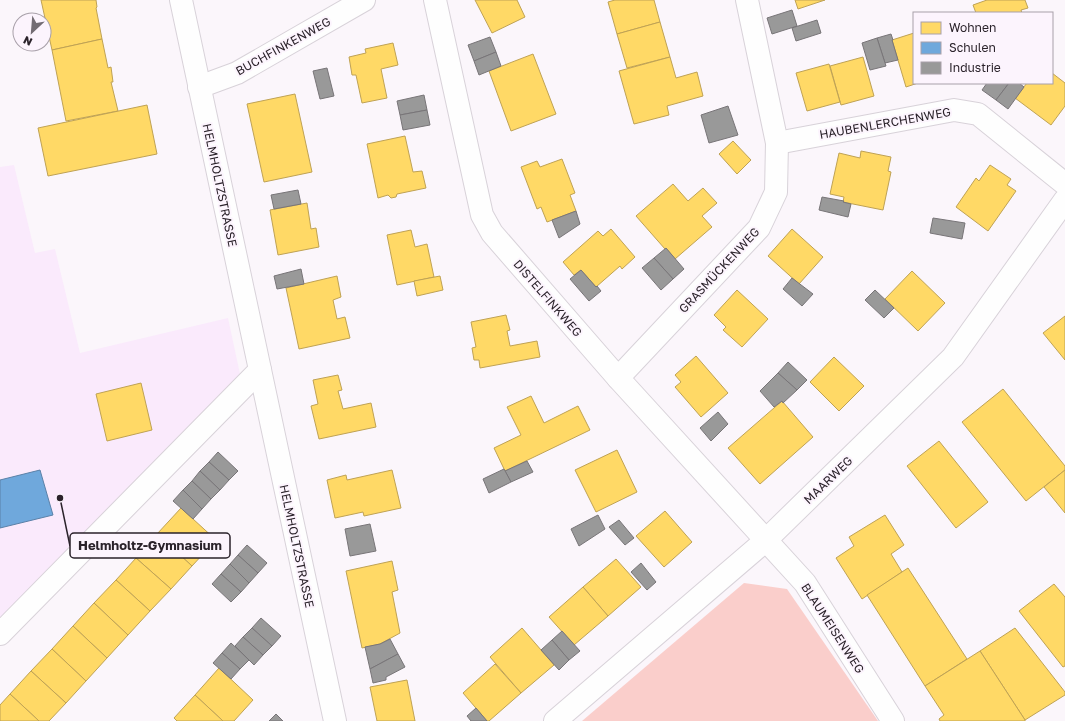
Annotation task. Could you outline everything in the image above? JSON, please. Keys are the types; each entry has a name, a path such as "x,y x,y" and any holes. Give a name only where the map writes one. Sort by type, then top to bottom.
{"street":[{"name":"HELMHOLTZSTRASSE","path":"181,0 334,721"},
{"name":"BUCHFINKENWEG","path":"199,87 237,73 364,0"},
{"name":"DISTELFINKWEG","path":"435,0 482,215 492,233 618,378 765,541"},
{"name":"GRASMÜCKENWEG","path":"618,378 759,228 776,192 776,143 747,0"},
{"name":"HAUBENLERCHENWEG","path":"776,143 954,110 978,114 1064,199"},
{"name":"MAARWEG","path":"555,721 765,541 953,357 1064,199"},
{"path":"0,634 260,370"},
{"name":"BLAUMEISENWEG","path":"765,541 805,583 893,721"}],"shaded area":[{"path":"14,165 35,253 55,249 80,353 228,318 240,374 0,623 0,167"},
{"path":"744,583 787,589 878,721 582,721"}],"building: Wohnen":[{"path":"41,0 96,0 96,8 102,39 52,50 52,12 44,12"},
{"path":"475,0 517,0 525,17 492,33"},
{"path":"615,0 654,0 660,22 617,34 608,2"},
{"path":"795,0 825,0 798,9"},
{"path":"987,0 1025,0 1028,8 1021,10 1022,12 976,12 973,5"},
{"path":"660,22 670,57 627,68 617,34"},
{"path":"913,33 913,84 915,84 906,87 892,40"},
{"path":"102,39 108,68 111,67 113,82 111,82 118,111 66,121 52,50"},
{"path":"393,43 398,65 381,69 387,98 362,103 356,75 352,75 349,57 366,53 365,49"},
{"path":"533,54 556,114 511,131 489,71"},
{"path":"670,57 676,78 697,72 703,96 667,106 669,115 634,124 619,71"},
{"path":"863,57 874,96 841,105 830,66"},
{"path":"829,64 840,102 807,111 796,73"},
{"path":"1053,74 1065,83 1065,106 1051,125 1015,98 1026,84 1053,84"},
{"path":"295,94 312,172 264,182 247,104"},
{"path":"147,105 157,154 48,176 38,128"},
{"path":"405,136 413,172 422,171 426,188 397,194 396,197 391,198 388,195 378,198 367,144"},
{"path":"733,141 751,160 737,174 719,154"},
{"path":"861,151 891,157 888,171 891,172 883,210 843,202 844,197 830,194 839,153 860,158"},
{"path":"562,159 575,193 570,195 576,211 547,222 541,207 537,209 521,167 537,161 540,167"},
{"path":"990,165 1011,179 1007,185 1016,191 988,231 956,207 976,178 979,181"},
{"path":"673,184 688,201 703,188 717,203 702,216 712,227 675,259 636,216"},
{"path":"307,203 311,229 316,228 319,247 278,255 270,210"},
{"path":"611,229 635,257 622,269 620,266 596,287 581,270 574,275 563,262 598,231 603,236"},
{"path":"792,229 823,257 799,284 768,256"},
{"path":"411,230 415,247 427,244 434,277 397,285 387,235"},
{"path":"912,271 945,303 918,331 885,299"},
{"path":"337,276 341,297 333,300 337,319 345,317 350,338 299,349 286,288"},
{"path":"440,276 443,290 417,296 414,281"},
{"path":"737,290 768,319 742,347 723,330 726,327 714,315"},
{"path":"506,315 510,330 507,331 510,346 537,341 540,357 480,368 479,360 474,360 472,348 476,347 471,322"},
{"path":"1065,316 1065,360 1043,333"},
{"path":"696,356 728,393 701,417 675,387 681,382 675,375"},
{"path":"834,357 864,386 839,411 810,382"},
{"path":"338,375 342,390 338,391 343,409 371,403 376,427 319,439 311,406 318,404 313,380"},
{"path":"141,383 152,430 107,441 96,394"},
{"path":"1003,389 1065,466 1065,470 1026,501 962,422"},
{"path":"531,396 544,423 578,406 590,430 505,471 494,448 521,435 507,407"},
{"path":"782,401 813,437 760,484 728,448"},
{"path":"939,441 988,502 956,528 907,466"},
{"path":"617,450 637,492 596,512 575,470"},
{"path":"392,470 401,508 364,516 363,512 335,518 327,480 346,475 347,480"},
{"path":"1065,470 1065,513 1044,487"},
{"path":"181,508 216,540 192,566 157,534"},
{"path":"665,511 692,542 664,567 636,536"},
{"path":"885,515 904,545 891,554 902,572 862,599 836,558 854,546 849,537"},
{"path":"157,534 192,566 171,589 136,558"},
{"path":"136,558 171,589 150,611 116,580"},
{"path":"616,559 641,587 608,616 583,587"},
{"path":"392,561 398,590 392,592 400,633 380,644 362,648 346,571"},
{"path":"908,568 967,659 925,686 867,595"},
{"path":"116,580 150,611 128,635 94,603"},
{"path":"1054,584 1065,597 1065,666 1063,667 1019,611"},
{"path":"583,587 608,616 574,645 549,617"},
{"path":"94,603 128,635 107,658 73,626"},
{"path":"73,626 107,658 86,681 52,649"},
{"path":"522,628 554,665 521,693 490,657"},
{"path":"1015,628 1065,692 1065,695 1025,720 980,651"},
{"path":"52,649 86,681 66,703 31,671"},
{"path":"980,651 1025,721 940,721 939,719 944,715 925,686"},
{"path":"495,664 521,693 489,721 487,721 463,693"},
{"path":"219,668 253,700 234,721 223,721 195,695"},
{"path":"31,671 66,703 49,721 39,721 10,694"},
{"path":"407,680 415,721 377,721 370,687"},
{"path":"10,694 39,721 0,721 0,705"},
{"path":"195,695 223,721 177,721 174,718"}],"building: Schulen":[{"path":"40,470 53,515 0,528 0,480"}],"building: Industrie":[{"path":"792,10 797,26 772,34 767,18"},
{"path":"817,20 821,33 796,41 792,28"},
{"path":"891,34 898,60 885,63 877,38"},
{"path":"490,37 496,52 474,61 468,45"},
{"path":"877,38 886,66 870,70 862,43"},
{"path":"496,52 501,66 479,75 474,61"},
{"path":"327,68 334,96 320,99 313,71"},
{"path":"986,84 1008,84 996,100 982,90"},
{"path":"1008,84 1020,84 1024,87 1008,109 996,100"},
{"path":"424,95 427,110 400,115 397,101"},
{"path":"728,106 738,135 709,143 701,115"},
{"path":"427,110 430,125 403,130 400,115"},
{"path":"298,190 301,204 274,209 271,195"},
{"path":"822,197 844,201 843,202 851,204 848,217 819,210"},
{"path":"576,211 580,224 559,238 552,220"},
{"path":"933,218 965,223 962,239 930,233"},
{"path":"666,248 684,269 673,279 654,258"},
{"path":"654,258 673,279 661,290 642,268"},
{"path":"301,269 304,284 277,289 274,276"},
{"path":"581,270 601,291 589,301 570,279"},
{"path":"792,278 813,294 802,306 783,289"},
{"path":"875,290 894,308 884,318 865,300"},
{"path":"788,362 807,380 797,390 778,373"},
{"path":"778,373 797,390 783,403 782,401 774,407 760,391"},
{"path":"718,412 728,424 711,441 700,428"},
{"path":"218,452 238,471 229,480 209,462"},
{"path":"527,461 533,472 511,482 505,471"},
{"path":"209,462 229,480 220,490 200,471"},
{"path":"504,469 511,482 489,493 483,479"},
{"path":"200,471 220,490 211,499 192,481"},
{"path":"192,481 211,499 202,509 183,490"},
{"path":"183,490 202,509 193,519 173,501"},
{"path":"598,515 605,529 579,546 571,529"},
{"path":"619,520 634,538 625,545 609,527"},
{"path":"370,524 376,551 350,556 345,529"},
{"path":"247,545 267,563 258,573 238,555"},
{"path":"238,555 258,573 249,583 230,564"},
{"path":"641,563 656,582 647,590 631,572"},
{"path":"230,564 249,583 241,592 221,574"},
{"path":"221,574 241,592 231,602 212,584"},
{"path":"261,618 281,636 272,646 252,628"},
{"path":"252,628 272,646 263,655 243,637"},
{"path":"562,631 580,651 569,660 552,640"},
{"path":"243,637 263,655 254,665 235,646"},
{"path":"390,639 398,654 370,669 365,647 380,644"},
{"path":"552,640 569,660 559,670 541,650"},
{"path":"231,643 249,660 240,669 222,653"},
{"path":"222,653 240,669 231,679 213,663"},
{"path":"398,654 405,667 386,677 386,680 373,683 370,669"},
{"path":"476,708 487,721 471,721 467,716"},
{"path":"276,714 283,721 269,721"}],"place":[{"name":"Helmholtz-Gymnasium","path":"60,498"}]}
